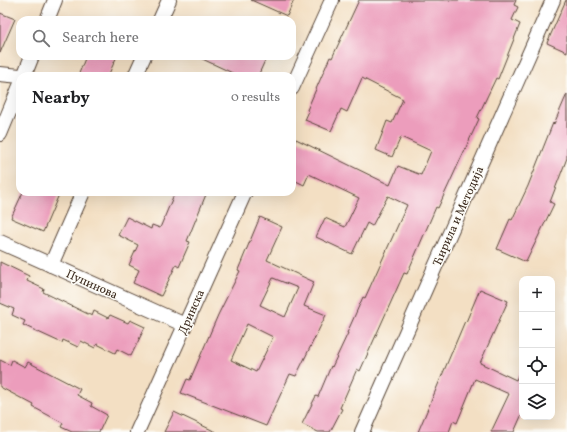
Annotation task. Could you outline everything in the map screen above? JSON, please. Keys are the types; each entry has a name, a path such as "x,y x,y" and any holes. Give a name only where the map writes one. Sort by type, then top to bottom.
{"street":[{"path":"49,16 55,0"},
{"path":"162,16 169,0"},
{"path":"296,79 332,0"},
{"name":"Ћирила и Методија","path":"362,432 553,0"},
{"path":"26,72 30,60"},
{"path":"137,72 142,60"},
{"path":"0,74 16,76"},
{"path":"0,134 16,96"},
{"path":"51,265 81,196"},
{"name":"Дринска","path":"136,432 243,196"},
{"name":"Пупинова","path":"0,242 185,325"}],"building":[{"path":"251,0 294,0 287,16"},
{"path":"359,0 516,0 514,5 518,7 512,20 520,24 498,79 496,78 477,118 479,119 438,208 436,207 407,274 404,273 360,371 357,369 340,408 342,409 330,432 318,432 302,424 316,396 318,397 331,366 332,367 348,333 363,297 365,298 407,205 388,196 372,226 367,223 352,254 316,237 325,218 345,227 359,198 309,174 304,185 296,181 296,139 390,185 398,166 421,175 431,151 401,137 392,157 376,150 387,121 392,123 403,99 362,78 347,112 341,109 331,131 305,120 309,111 307,110 330,57 332,58"},
{"path":"567,0 567,52 547,43"},
{"path":"0,13 15,19 0,53"},
{"path":"84,60 115,60 110,72 80,72"},
{"path":"205,60 265,60 260,72 230,72"},
{"path":"567,94 567,158 550,202 554,204 526,262 497,249 510,219 512,220 528,186 553,123 554,124"},
{"path":"21,196 58,196 43,232 11,218"},
{"path":"173,196 205,196 187,241 190,242 179,267 176,265 161,296 133,283 139,270 129,265 138,245 118,235 127,217 151,229 152,225 160,228"},
{"path":"260,217 282,227 267,260 314,282 304,306 326,315 296,376 290,374 266,426 181,393 187,379 190,380 218,315 240,271 238,270","holes":["273,278 298,288 285,317 260,305","247,324 273,337 256,372 231,360"]},
{"path":"0,262 29,276 27,281 44,289 43,292 92,316 94,311 108,318 110,315 128,323 130,320 145,327 131,356 117,349 115,353 97,344 95,348 81,341 78,347 63,340 62,343 23,325 25,321 12,315 14,309 0,303"},
{"path":"480,289 508,301 480,363 516,380 519,374 519,420 514,432 491,432 509,394 475,379 457,423 453,421 449,432 418,432 465,321 466,322"},
{"path":"0,360 10,365 12,360 25,367 28,362 80,389 77,395 92,403 91,406 107,415 99,432 72,432 61,427 63,423 33,407 34,405 0,387"},
{"path":"174,412 216,432 164,432"}]}
